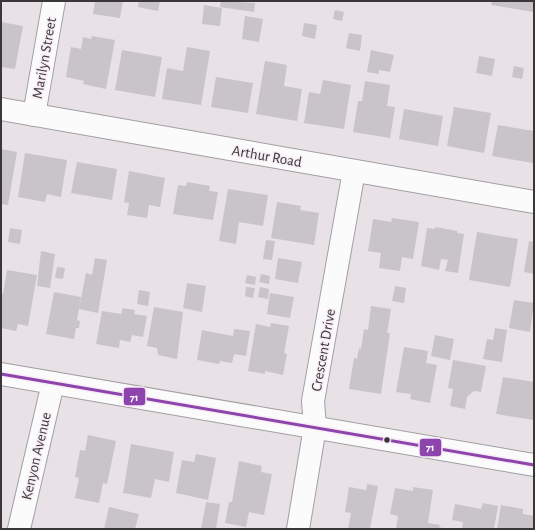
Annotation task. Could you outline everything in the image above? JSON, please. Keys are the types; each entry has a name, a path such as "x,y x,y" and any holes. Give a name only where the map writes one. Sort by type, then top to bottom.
{"street":[{"name":"Marilyn Street","path":"34,115 54,1"},
{"name":"Arthur Road","path":"1,109 534,202"},
{"name":"Crescent Drive","path":"298,529 315,427 314,401 354,171"},
{"path":"1,374 534,465"},
{"name":"Kenyon Avenue","path":"19,529 53,383"}],"building":[{"path":"95,1 123,1 120,18 93,14"},
{"path":"139,1 160,1 158,11 138,7"},
{"path":"221,1 255,3 254,12 220,7"},
{"path":"492,1 534,1 534,12 491,5"},
{"path":"204,5 222,8 220,26 202,24"},
{"path":"335,10 344,12 342,21 333,19"},
{"path":"245,16 263,19 259,42 242,39"},
{"path":"1,22 23,26 15,69 1,67"},
{"path":"304,23 317,25 315,39 302,36"},
{"path":"349,33 362,35 360,51 346,48"},
{"path":"92,36 115,40 106,89 83,84 84,81 66,77 71,47 81,49 83,37 91,39"},
{"path":"187,47 210,51 201,105 162,99 167,68 183,71"},
{"path":"122,50 162,57 155,97 115,90"},
{"path":"371,50 394,55 390,72 379,70 379,74 367,72"},
{"path":"479,56 495,59 492,76 476,73"},
{"path":"265,61 287,65 284,86 302,89 297,121 256,114"},
{"path":"514,66 524,68 522,79 512,77"},
{"path":"216,77 253,83 248,113 211,107"},
{"path":"323,80 351,85 344,129 304,123 309,92 320,94"},
{"path":"365,81 390,85 387,106 395,107 390,138 353,132 358,101 362,101"},
{"path":"454,107 491,113 484,153 447,146"},
{"path":"404,109 443,116 438,146 399,139"},
{"path":"498,125 534,131 533,163 492,156"},
{"path":"1,149 17,152 8,205 1,204"},
{"path":"25,153 67,160 61,197 47,194 45,202 18,197"},
{"path":"77,162 117,169 112,200 71,193"},
{"path":"129,171 165,178 160,207 149,205 147,218 127,215 129,203 124,202"},
{"path":"187,182 210,186 209,191 218,192 213,220 173,214 178,185 186,186"},
{"path":"228,189 268,195 263,226 239,222 236,244 219,241"},
{"path":"277,202 301,206 300,210 319,213 314,245 271,238"},
{"path":"392,218 419,222 413,259 402,257 400,271 379,268 381,253 368,251 373,219 391,222"},
{"path":"435,227 457,231 457,233 464,234 458,273 445,271 448,260 441,259 439,270 421,266 427,228 435,229"},
{"path":"10,228 22,230 20,244 8,242"},
{"path":"477,232 518,239 510,287 469,280"},
{"path":"266,240 275,241 272,260 263,259"},
{"path":"529,241 534,242 534,274 524,272"},
{"path":"41,251 55,254 50,288 37,286"},
{"path":"95,258 107,260 98,313 79,309 86,273 92,275"},
{"path":"278,258 302,262 298,283 275,279"},
{"path":"57,267 65,268 63,279 55,278"},
{"path":"7,270 37,275 28,326 18,324 16,331 1,328 1,294 3,294"},
{"path":"261,274 270,276 269,284 259,282"},
{"path":"247,275 256,277 255,285 245,283"},
{"path":"187,283 206,286 202,312 183,308"},
{"path":"395,286 406,288 404,303 392,301"},
{"path":"246,287 255,288 253,298 245,296"},
{"path":"260,287 269,289 268,299 258,297"},
{"path":"139,290 150,292 148,306 137,304"},
{"path":"54,292 81,297 77,320 80,321 79,328 76,328 74,339 46,334"},
{"path":"270,293 294,297 290,318 267,314"},
{"path":"514,300 534,303 530,332 509,328"},
{"path":"371,306 391,309 387,333 390,333 381,394 349,389 354,358 357,359 359,348 361,349 364,329 368,330"},
{"path":"154,307 183,312 177,359 158,355 157,348 147,346"},
{"path":"123,308 135,310 134,314 147,316 143,337 132,335 130,342 120,340 119,348 96,344 102,311 121,314"},
{"path":"271,323 289,326 284,353 287,354 283,375 265,371 265,374 248,371 256,324 270,327"},
{"path":"495,328 507,330 502,362 483,359 487,339 493,340"},
{"path":"234,329 250,331 246,356 234,354 232,363 220,361 219,364 197,360 202,330 233,336"},
{"path":"435,335 454,339 450,360 431,356"},
{"path":"404,347 428,351 426,363 437,365 430,403 410,399 411,394 396,392"},
{"path":"453,360 486,366 481,392 474,391 467,397 465,409 450,406 453,389 448,388"},
{"path":"503,377 534,382 534,420 496,414"},
{"path":"88,435 116,441 107,484 103,483 99,503 75,498 79,478 75,477 80,450 85,451"},
{"path":"131,444 174,452 169,482 155,479 151,498 123,493"},
{"path":"196,454 216,458 208,500 176,493 182,460 194,462"},
{"path":"239,461 262,466 261,472 272,474 264,515 249,512 246,527 225,523 229,502 232,502"},
{"path":"367,484 378,486 370,529 348,529 351,513 345,512 349,487 366,490"},
{"path":"413,487 433,490 428,523 440,525 439,527 446,529 396,529 398,516 390,514 395,488 413,491"},
{"path":"206,502 220,504 216,529 201,529"},
{"path":"483,503 498,506 494,529 462,529 463,522 452,520 455,504 481,509"},
{"path":"501,505 523,509 523,514 534,516 534,529 497,529"},
{"path":"109,507 139,514 135,529 104,529"}],"transit line":[{"name":"71","path":"1,374 534,465"}]}
